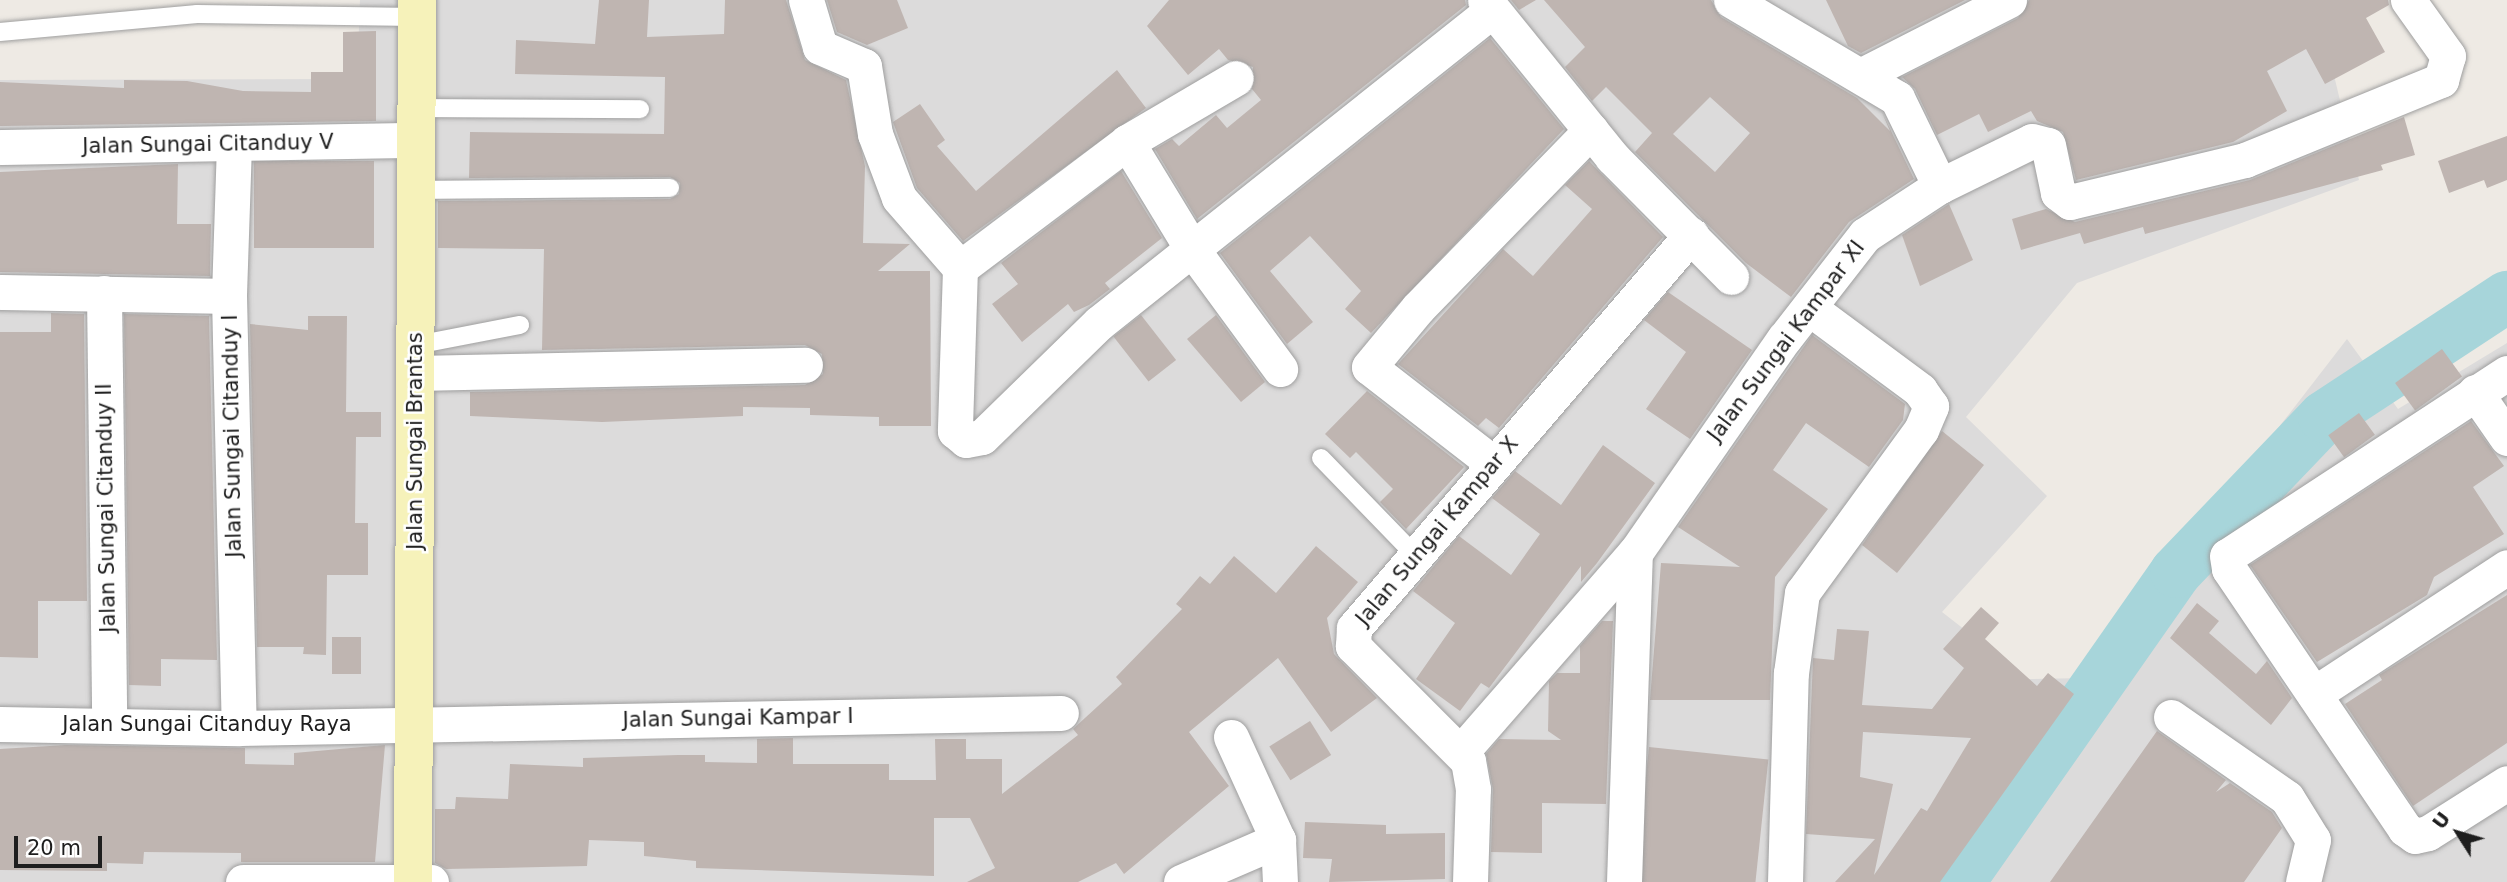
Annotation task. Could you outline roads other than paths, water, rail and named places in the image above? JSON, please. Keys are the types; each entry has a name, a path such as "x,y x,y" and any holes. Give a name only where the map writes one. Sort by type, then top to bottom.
{"street":[{"path":"806,0 820,47 864,66 875,134 899,198 960,268 955,431 966,440 982,436 1099,323 1488,6 1591,131 1731,277"},
{"path":"1731,0 1897,97 1940,186"},
{"name":"Jalan Sungai Kampar XI","path":"1462,751 1635,553 1865,235 1940,186 2040,140 2048,145 2058,193 2070,202 2245,160 2441,80 2448,56 2408,0"},
{"path":"1862,75 2003,1"},
{"name":"Jalan Sungai Brantas","path":"417,9 415,724 419,881"},
{"path":"960,268 1127,142 1236,78"},
{"name":"Jalan Sungai Citanduy V","path":"0,147 234,144 417,124"},
{"path":"1494,464 1369,367 1418,308 1591,131"},
{"path":"1127,142 1192,249 1280,369"},
{"name":"Jalan Sungai Citanduy I","path":"234,144 229,296 239,728"},
{"name":"Jalan Sungai Kampar X","path":"1470,882 1473,789 1462,751 1351,642 1357,621 1691,235"},
{"path":"0,292 229,296"},
{"name":"Jalan Sungai Citanduy II","path":"104,293 108,722"},
{"path":"1784,882 1791,673 1802,593 1921,430 1931,406 1920,390 1809,309"},
{"path":"416,359 805,365"},
{"path":"2507,373 2227,556 2230,569 2314,694 2415,836 2507,783"},
{"path":"2475,392 2507,438"},
{"path":"1624,882 1635,553"},
{"path":"2314,694 2507,567"},
{"name":"Jalan Sungai Kampar I","path":"415,724 1061,713"},
{"path":"2171,717 2287,799 2313,840 2304,882"},
{"name":"Jalan Sungai Citanduy Raya","path":"0,724 108,722 239,728 415,724"},
{"path":"1231,737 1278,840 1280,882"},
{"path":"1181,882 1278,840"},
{"path":"243,882 419,881"}],"lane":[{"path":"0,32 197,13 417,9"},
{"path":"417,124 640,109"},
{"path":"417,190 670,188"},
{"path":"416,359 520,325"},
{"path":"1321,458 1415,555"}],"waterway":[{"path":"1959,882 2176,572 2324,417 2507,297"}]}
